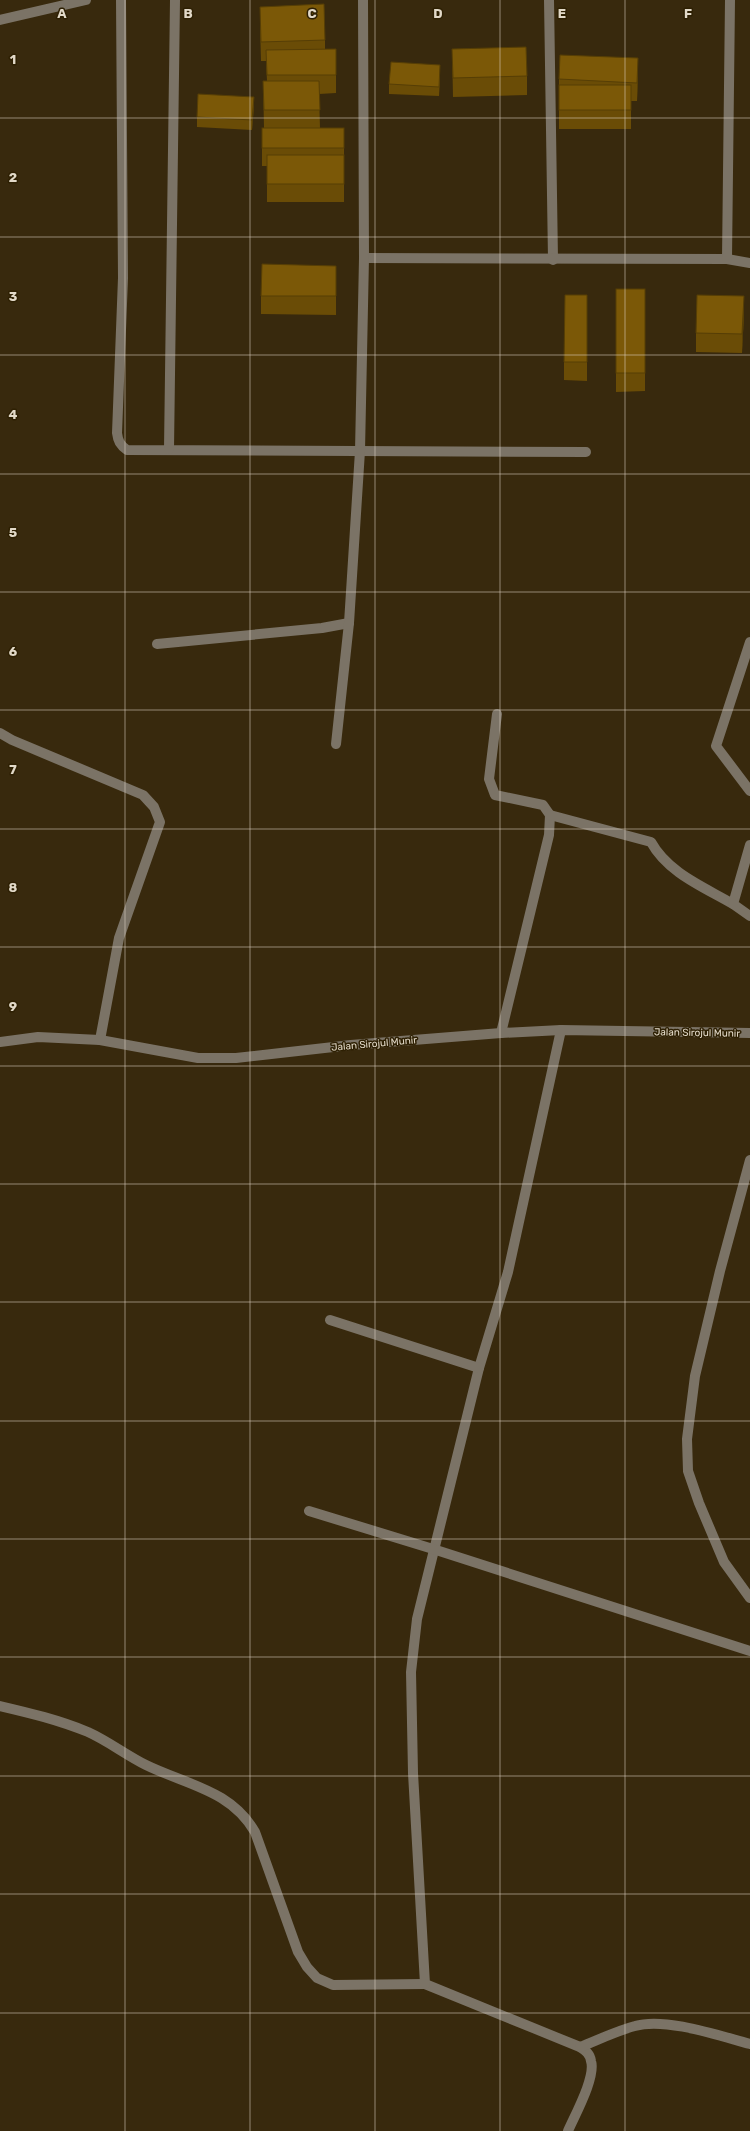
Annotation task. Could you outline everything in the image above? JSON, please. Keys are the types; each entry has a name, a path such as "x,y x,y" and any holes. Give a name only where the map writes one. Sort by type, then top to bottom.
{"street":[{"path":"0,20 86,0"},
{"path":"121,0 124,278 117,433 118,442 127,450 586,452"},
{"path":"169,449 175,0"},
{"path":"336,744 348,623 360,451 364,258 363,0"},
{"path":"549,0 553,260"},
{"path":"727,259 730,0"},
{"path":"364,258 553,260 727,259 750,263"},
{"path":"157,644 322,628 348,623"},
{"path":"750,642 716,746 750,791"},
{"path":"497,714 490,779 495,795 543,805 550,815 549,835 501,1033"},
{"path":"0,733 12,740 143,795 154,807 160,822 119,938 100,1040"},
{"path":"550,815 651,842 657,853 680,874 734,904 750,916"},
{"path":"734,904 750,845"},
{"path":"425,1984 413,1773 411,1672 417,1619 433,1549 479,1368 508,1272 561,1030"},
{"name":"Jalan Sirojul Munir","path":"0,1042 38,1037 100,1040 198,1058 236,1058 352,1045 501,1033 561,1030 749,1030"},
{"path":"750,1160 720,1271 697,1368 687,1439 688,1471 698,1503 724,1562 750,1598"},
{"path":"330,1320 479,1368"},
{"path":"309,1511 433,1549 750,1652"},
{"path":"0,1706 41,1715 88,1732 147,1765 229,1801 247,1818 255,1832 298,1952 307,1967 317,1978 333,1985 425,1984 580,2048 588,2053 592,2062 591,2075 568,2131"},
{"path":"580,2048 636,2026 658,2024 698,2030 750,2044"}],"building":[{"path":"324,4 325,40 261,42 260,7"},
{"path":"526,47 527,76 453,78 452,49"},
{"path":"336,49 336,75 267,75 266,50"},
{"path":"560,55 638,58 637,83 559,79"},
{"path":"391,62 440,65 439,87 389,84"},
{"path":"263,81 319,81 320,110 264,110"},
{"path":"559,85 631,85 631,110 559,110"},
{"path":"198,94 254,97 252,120 197,117"},
{"path":"262,128 344,128 344,148 262,148"},
{"path":"267,155 344,155 344,184 267,184"},
{"path":"262,264 336,266 336,296 261,296"},
{"path":"616,289 645,289 645,373 616,373"},
{"path":"565,295 587,295 587,362 564,362"},
{"path":"697,295 744,296 742,334 696,333"}]}
